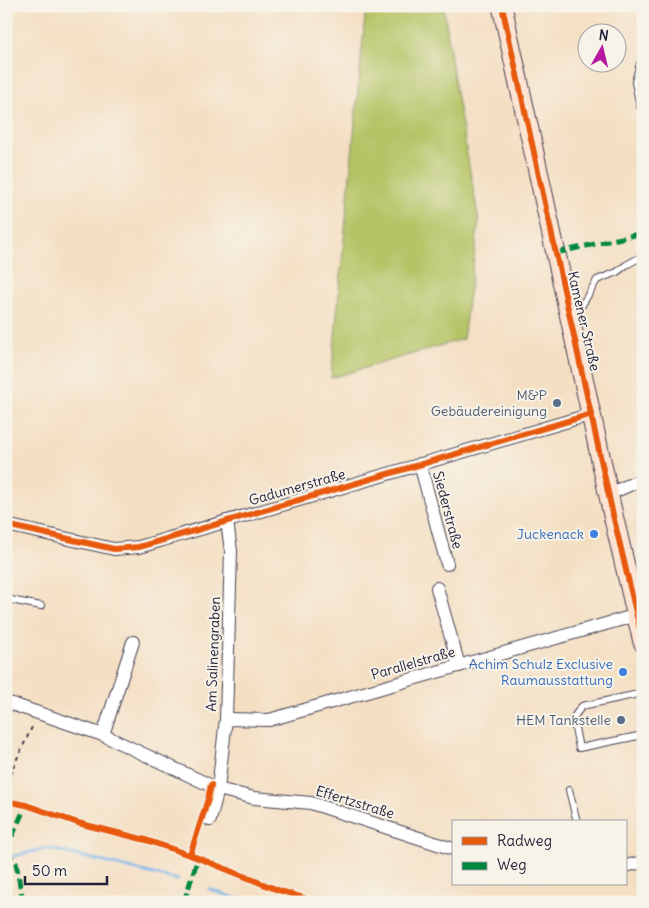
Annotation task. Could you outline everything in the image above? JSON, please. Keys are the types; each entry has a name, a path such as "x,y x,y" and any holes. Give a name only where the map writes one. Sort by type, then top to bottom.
{"main road":[{"name":"Kamener Straße","path":"502,6 643,642"}],"street":[{"path":"643,64 638,82 643,106"},
{"name":"Gadumerstraße","path":"6,524 114,549 139,547 592,414"},
{"name":"Siederstraße","path":"420,464 447,564"},
{"path":"609,494 643,479"},
{"name":"Am Salinengraben","path":"218,789 226,719 231,551 227,520"},
{"path":"436,588 459,666"},
{"name":"Parallelstraße","path":"226,719 269,720 637,615"},
{"path":"103,735 133,642"},
{"name":"Effertzstraße","path":"6,702 103,735 218,789 254,798 311,803 452,849"},
{"path":"210,820 218,789"},
{"path":"626,866 643,862"}],"lane":[{"path":"569,310 579,308 582,305 599,278 617,272 626,264 643,256"},
{"path":"6,599 41,606"},
{"path":"643,693 582,706 573,718 579,748 643,735"},
{"path":"570,790 577,820"}],"path":[{"path":"6,790 15,763 38,713"}],"green space":[{"path":"366,6 412,6 444,9 455,86 479,221 463,339 331,378"}],"waterway":[{"path":"6,858 47,848 178,880"},
{"path":"209,889 246,902"}],"marked path":[{"path":"556,253 643,233"},
{"path":"6,850 26,805"},
{"path":"6,851 16,863 23,902"},
{"path":"184,902 198,858"}],"cycle path":[{"path":"502,6 613,515 643,642"},
{"path":"6,525 114,549 139,547 592,414"},
{"path":"190,855 211,785"},
{"path":"6,801 26,805 78,823 146,840 198,858 278,890 317,902"}],"place":[{"name":"M&P Gebäudereinigung","path":"557,403"},
{"name":"Juckenack","path":"594,534"},
{"name":"Achim Schulz Exclusive Raumausstattung","path":"623,672"},
{"name":"HEM Tankstelle","path":"621,720"}]}
